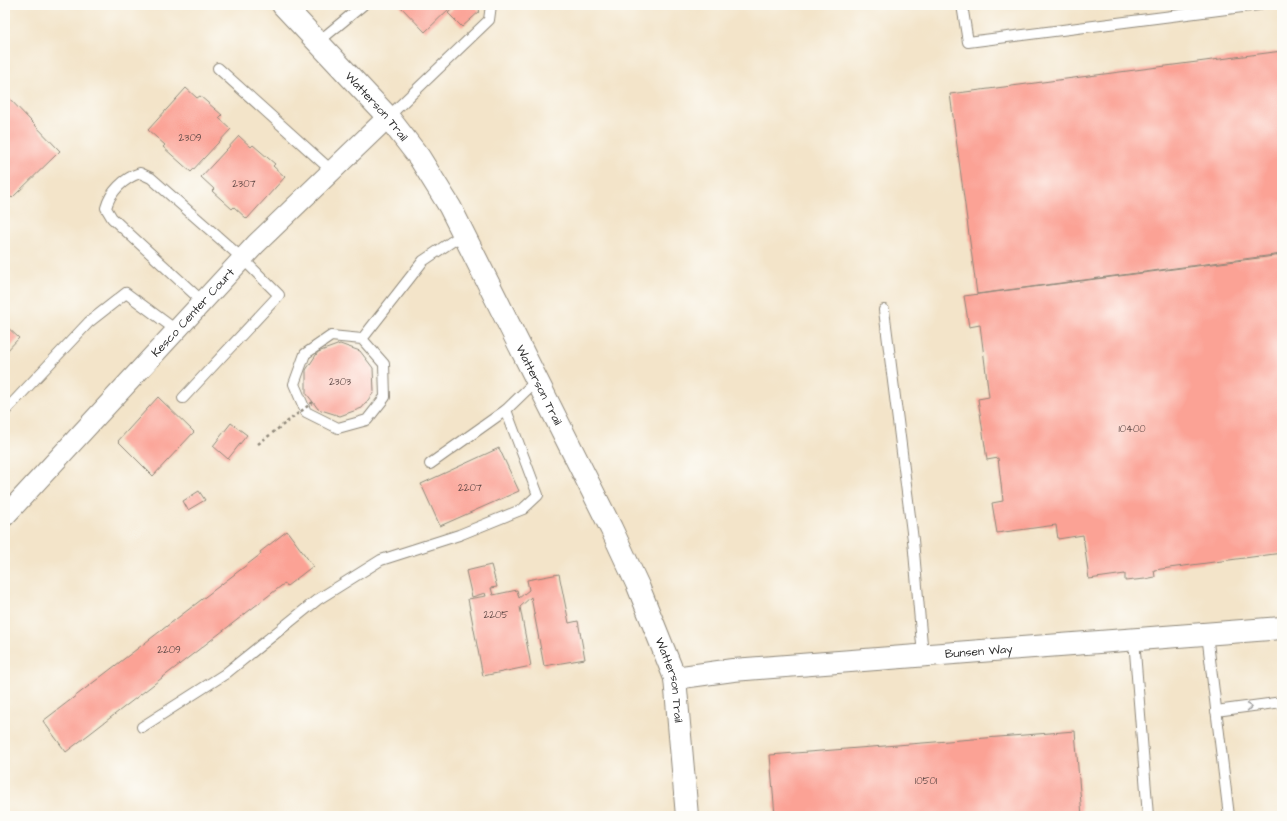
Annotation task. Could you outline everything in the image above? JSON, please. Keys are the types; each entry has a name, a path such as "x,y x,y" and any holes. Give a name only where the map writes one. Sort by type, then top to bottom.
{"main road":[{"name":"Watterson Trail","path":"283,5 388,117 419,157 450,207 611,528 638,586 675,678 687,816"},
{"name":"Bunsen Way","path":"675,678 733,670 1282,628"}],"street":[{"name":"Kesco Center Court","path":"5,516 242,259 388,117"}],"lane":[{"path":"318,42 362,5"},
{"path":"388,117 489,20 491,5"},
{"path":"962,5 968,42 1210,8 1258,5"},
{"path":"218,68 332,171"},
{"path":"183,398 279,295 242,259 151,178 140,173 128,177 108,199 106,208 112,218 203,302"},
{"path":"362,339 423,261 463,234"},
{"path":"5,410 89,322 126,293 176,330"},
{"path":"884,310 912,540 923,656"},
{"path":"331,336 362,339 384,364 385,397 367,420 338,428 306,412 294,384 305,354 331,336"},
{"path":"430,464 506,410 537,380"},
{"path":"142,727 225,674 317,600 381,560 459,535 523,509 538,495 506,410"},
{"path":"1207,634 1229,816"},
{"path":"1134,639 1148,816"},
{"path":"1216,711 1282,702"}],"path":[{"path":"258,444 313,402"}],"building":[{"path":"399,5 453,5 425,32"},
{"path":"457,5 474,5 480,11 462,27 448,13"},
{"path":"1282,51 1282,254 977,294 950,94"},
{"path":"186,88 197,98 200,96 222,115 219,118 231,129 191,172 163,147 165,145 148,130"},
{"path":"5,94 60,151 12,198 5,191"},
{"path":"239,136 251,147 253,145 275,164 273,166 285,177 247,219 234,207 232,209 212,191 214,189 201,177"},
{"path":"1282,255 1282,553 1154,570 1155,577 1145,579 1125,581 1125,574 1089,579 1083,535 1058,539 1056,525 997,533 992,503 1003,501 998,458 987,460 978,399 989,397 980,325 969,327 964,296"},
{"path":"5,325 19,338 5,353"},
{"path":"340,344 360,351 373,368 374,392 362,408 340,416 318,409 306,393 306,370 318,352"},
{"path":"158,397 194,432 153,476 118,441"},
{"path":"231,423 247,435 228,459 213,446"},
{"path":"499,448 519,491 440,526 421,484"},
{"path":"199,491 205,500 188,510 183,501"},
{"path":"287,531 313,566 287,586 285,583 66,752 43,721 261,554 260,552"},
{"path":"491,565 497,587 491,588 493,595 517,590 519,598 529,590 527,580 559,574 569,623 578,621 585,659 544,666 531,597 520,607 531,666 483,676 468,599 486,596 485,593 472,597 466,571"},
{"path":"1075,731 1082,816 775,816 770,755"}]}
